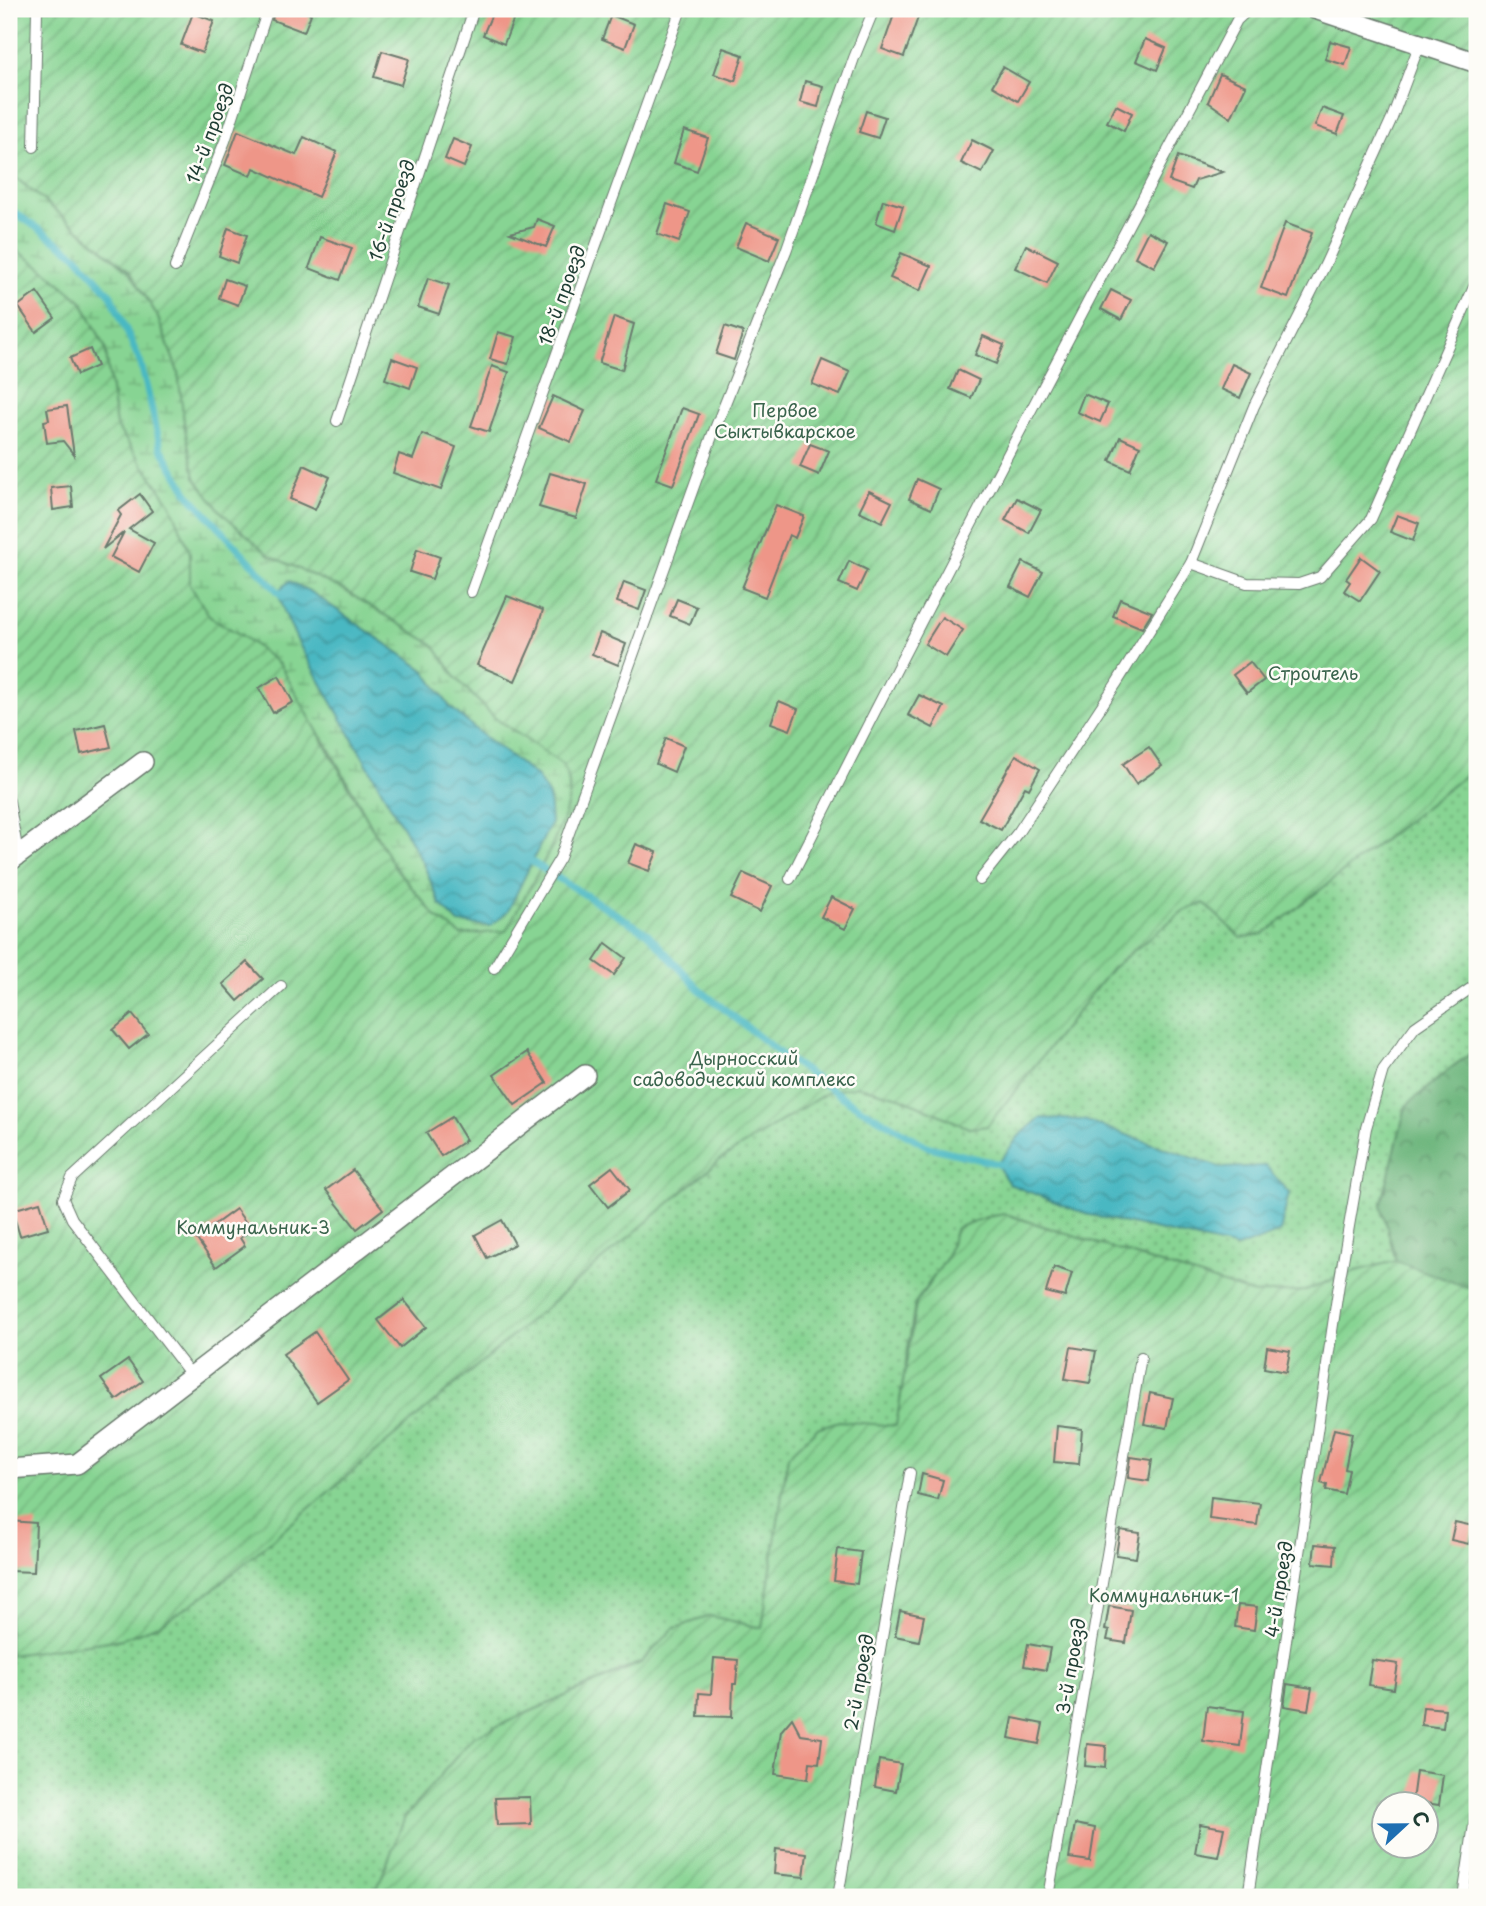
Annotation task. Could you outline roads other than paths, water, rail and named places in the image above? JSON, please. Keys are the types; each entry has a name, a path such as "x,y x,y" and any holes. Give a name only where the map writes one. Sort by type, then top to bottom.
{"street":[{"path":"1315,9 1477,63"},
{"path":"13,858 143,762"},
{"path":"9,1469 77,1464 585,1075"}],"lane":[{"path":"34,147 37,9"},
{"name":"14-й проезд","path":"175,267 225,141 268,9"},
{"name":"16-й проезд","path":"337,421 474,9"},
{"name":"18-й проезд","path":"471,592 681,9"},
{"path":"494,968 560,858 712,436 786,251 853,58 874,9"},
{"path":"790,879 911,638 1070,334 1237,20 1249,9"},
{"path":"980,880 1019,831 1116,684 1191,563 1254,406 1353,204 1392,118 1420,43"},
{"path":"1191,563 1247,583 1299,584 1320,577 1371,519 1477,280"},
{"path":"9,801 13,858"},
{"name":"4-й проезд","path":"1248,1897 1339,1284 1366,1128 1383,1070 1415,1027 1477,984"},
{"path":"192,1376 72,1219 63,1199 72,1178 281,986"},
{"name":"3-й проезд","path":"1048,1897 1141,1357"},
{"name":"2-й проезд","path":"838,1897 910,1473"},
{"path":"1463,1897 1477,1805"}],"water":[{"path":"289,581 311,592 424,670 450,707 537,777 549,796 551,823 508,911 491,926 459,923 440,904 424,865 299,644 278,592"},
{"path":"1040,1118 1084,1120 1222,1168 1266,1166 1289,1193 1280,1232 1237,1248 1086,1214 1009,1184 997,1165 1019,1136"}],"waterway":[{"path":"9,210 76,255 111,295 141,364 161,448 189,495 283,597"},
{"path":"527,856 532,862 647,933 700,990 777,1051 848,1101 929,1147 1003,1165"}],"park label":[{"name":"Первое Сыктывкарское","path":"785,419"},
{"name":"Строитель","path":"1313,672"},
{"name":"Дырносский садоводческий комплекс","path":"744,1067"},
{"name":"Коммунальник-3","path":"253,1226"},
{"name":"Коммунальник-1","path":"1164,1594"}]}
